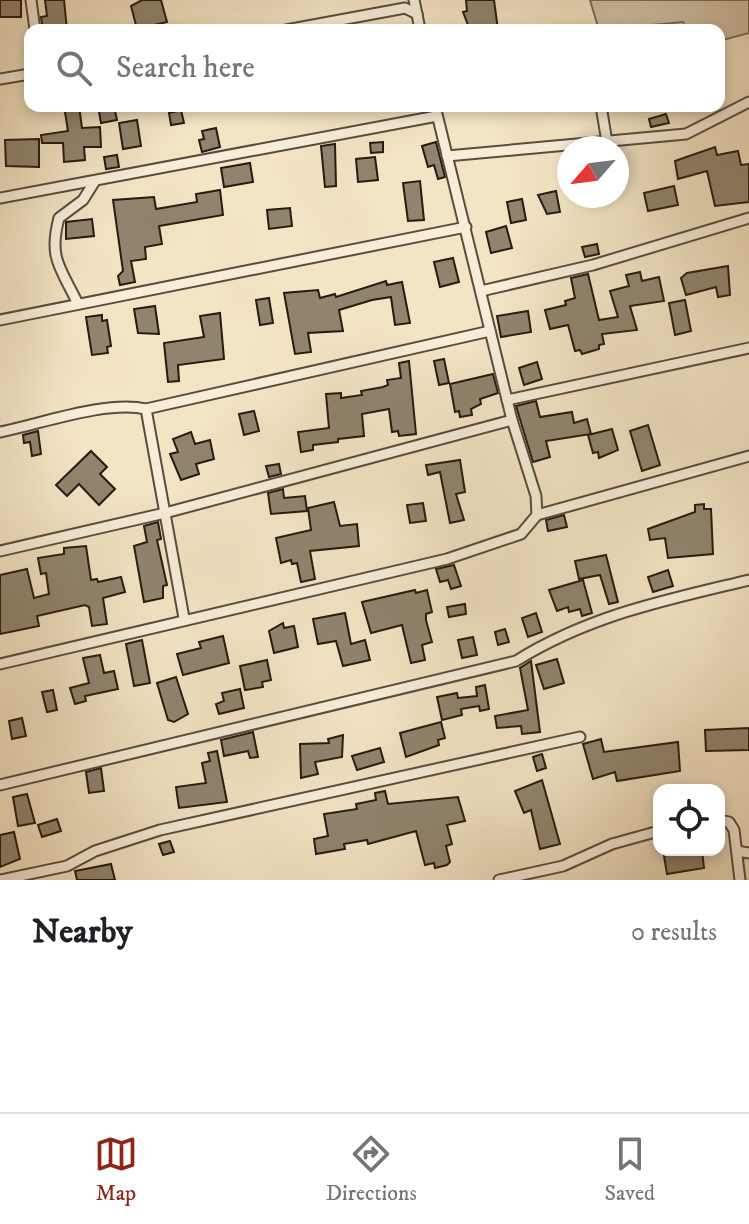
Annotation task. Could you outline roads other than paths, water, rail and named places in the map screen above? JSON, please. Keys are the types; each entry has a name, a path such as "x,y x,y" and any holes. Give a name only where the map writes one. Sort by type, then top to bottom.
{"street":[{"path":"31,0 34,24"},
{"path":"414,0 419,24"},
{"path":"318,24 405,8 417,14"},
{"path":"0,79 24,75"},
{"path":"629,140 686,134 749,102"},
{"path":"0,198 431,112"},
{"path":"436,112 512,420 536,496 537,515"},
{"path":"602,112 606,136"},
{"path":"447,156 557,146"},
{"path":"78,304 58,266 52,243 59,218 83,200 95,181"},
{"path":"481,291 593,265 749,218"},
{"path":"0,320 466,227"},
{"path":"0,432 97,412 134,407 146,409 490,331"},
{"path":"507,400 749,348"},
{"path":"146,409 184,618"},
{"path":"0,551 165,513 512,420"},
{"path":"0,664 184,618 447,559 521,534 537,515 749,456"},
{"path":"0,785 516,661 547,642 606,616 749,580"},
{"path":"1,880 67,866 95,851 160,830 580,737"},
{"path":"725,821 734,830 740,880"},
{"path":"499,880 563,866 612,844 653,833"},
{"path":"737,851 749,853"}]}
